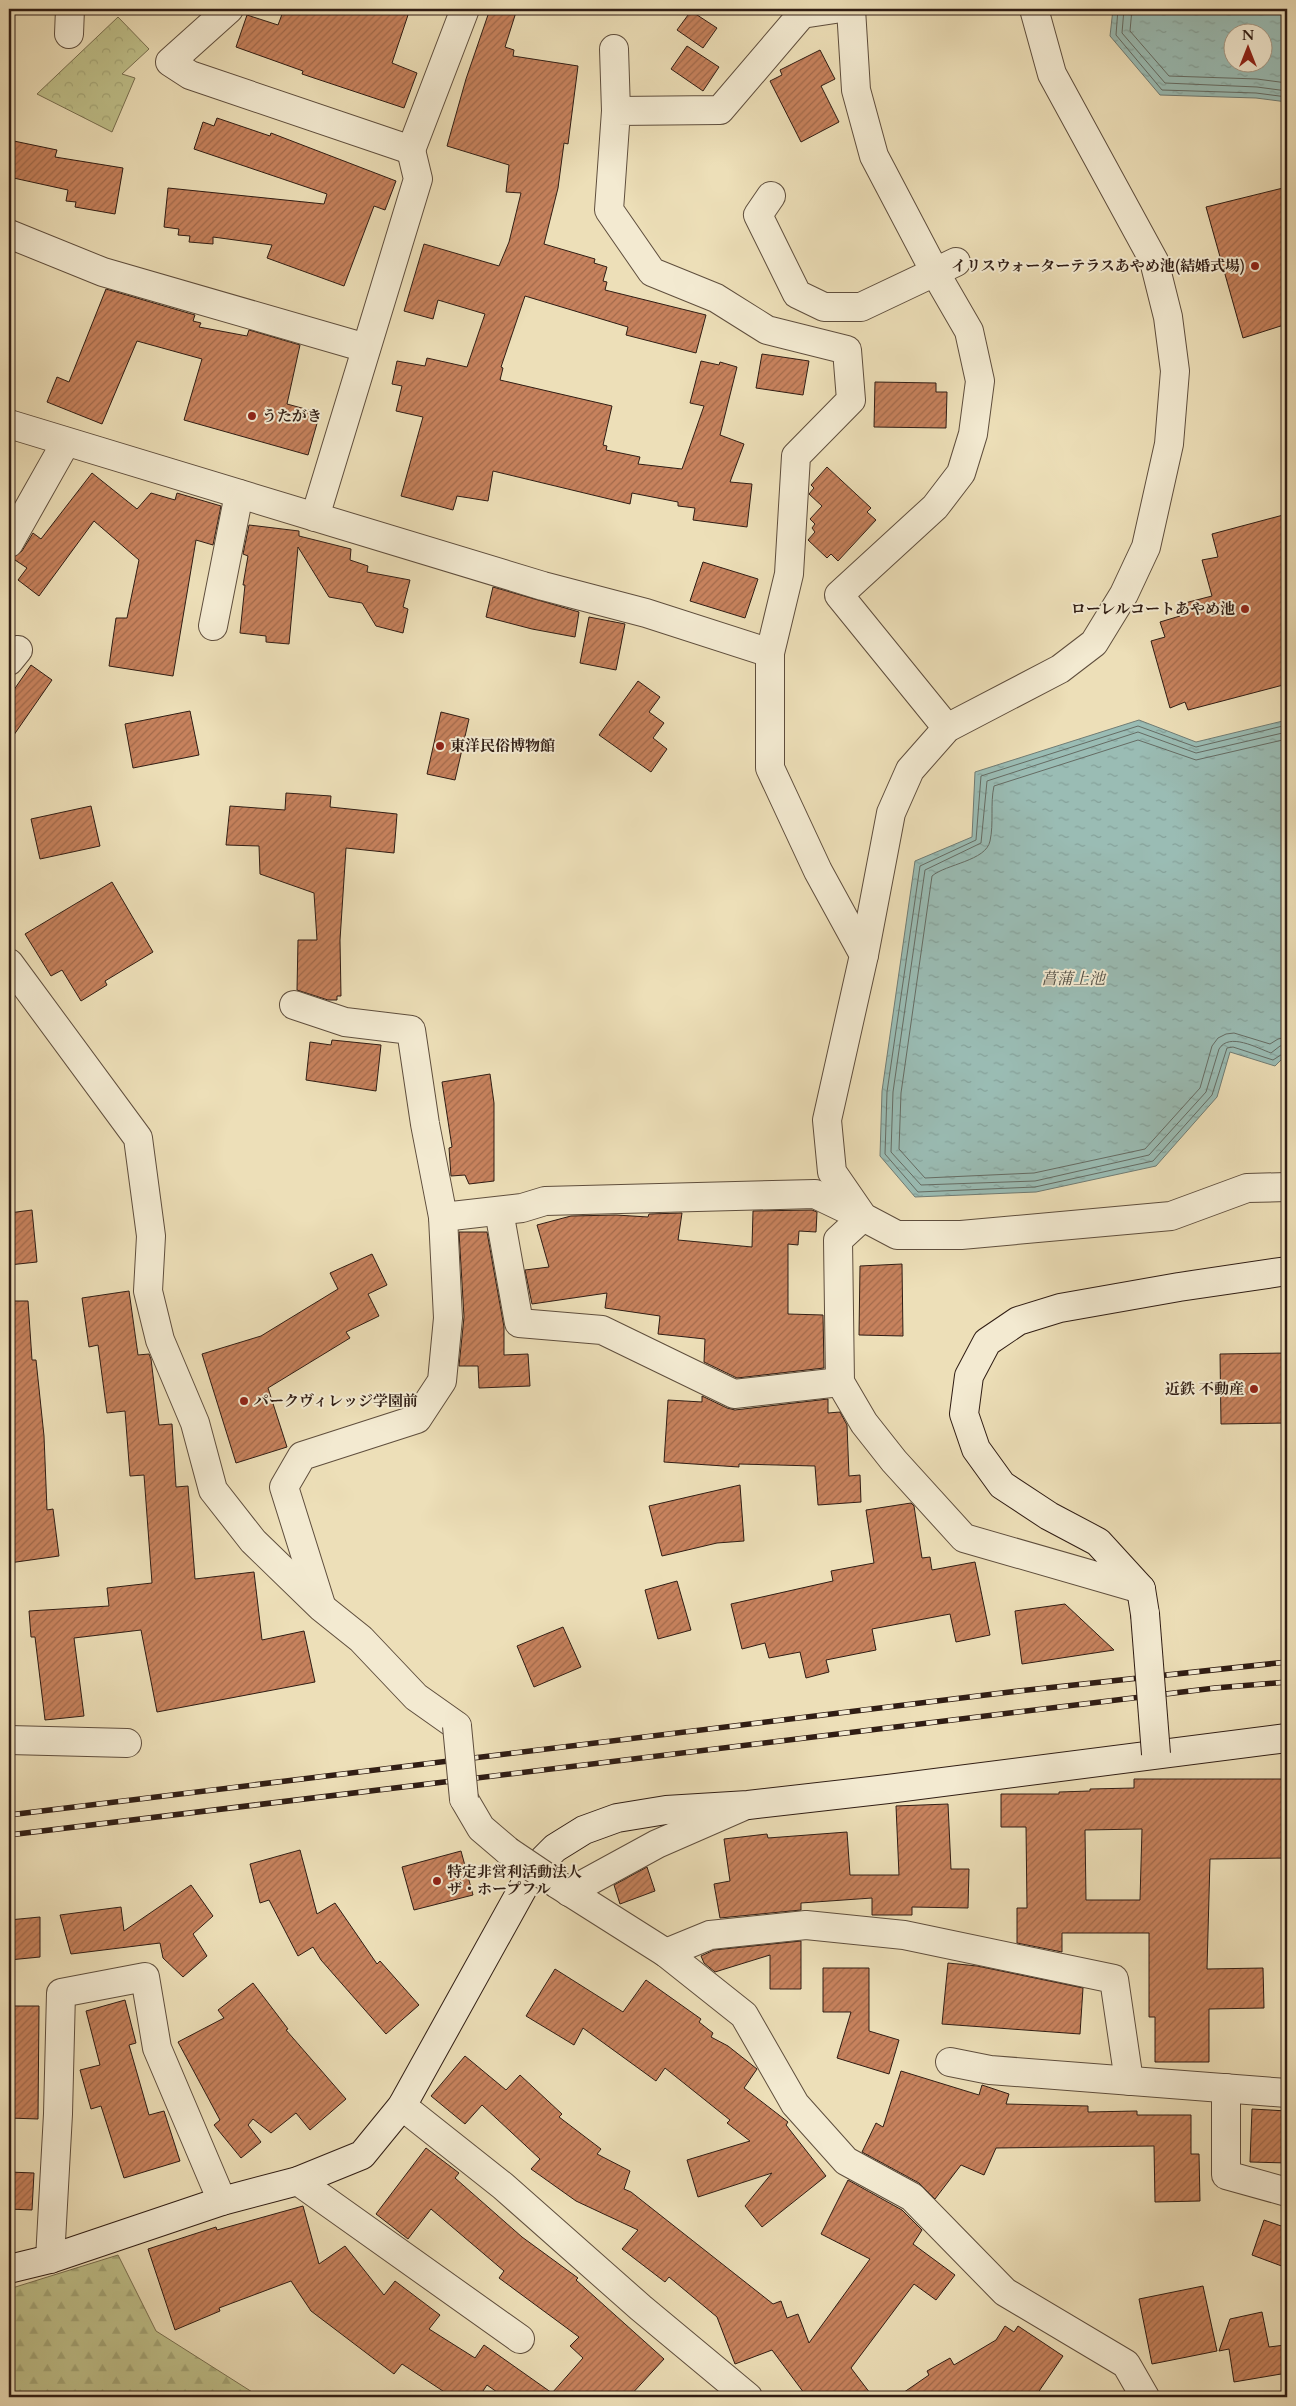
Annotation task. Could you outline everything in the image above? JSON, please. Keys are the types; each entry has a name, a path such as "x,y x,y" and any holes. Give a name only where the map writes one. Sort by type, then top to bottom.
{"street":[{"path":"229,9 170,62 190,75 411,150"},
{"path":"315,518 418,179 411,150 465,9"},
{"path":"616,111 720,110 784,20 802,14 835,9"},
{"path":"851,9 856,90 874,156 946,268 969,331 980,381 974,434 961,473 935,507 839,595 947,728"},
{"path":"863,1217 832,1172 826,1120 864,955 891,813 910,770 947,728 1060,669 1094,643 1124,594 1146,547 1169,444 1175,370 1168,318 1154,261 1052,74 1034,9"},
{"path":"614,49 616,111 609,210 652,272 716,298 766,330 847,350 851,400 796,456 789,574 770,653 770,768 818,871 864,955"},
{"path":"771,196 758,215 797,294 824,307 861,307 946,268"},
{"path":"9,234 103,272 366,348"},
{"path":"9,424 543,586 646,613 770,653"},
{"path":"9,543 66,442"},
{"path":"213,626 239,494"},
{"path":"9,963 138,1138 151,1236 148,1291 160,1340 195,1423 213,1490 253,1541 321,1607 361,1639 416,1697 457,1726 464,1799 481,1828 508,1851 666,1953 744,2015 795,2104 846,2161 912,2197 1005,2292 1126,2364 1145,2397"},
{"path":"294,1005 345,1022 411,1030 443,1217 448,1318 442,1380 417,1419 302,1456 284,1487 321,1607"},
{"path":"443,1217 522,1208 545,1201 816,1194 897,1235 961,1235 1171,1216 1247,1188 1287,1187"},
{"path":"499,1211 519,1323 602,1330 734,1394 840,1382"},
{"path":"863,1217 838,1240 840,1382 864,1423 894,1462 964,1538 1143,1602"},
{"path":"1156,1754 1143,1602 1098,1542 1049,1516 1002,1485 976,1449 964,1414 969,1376 987,1342 1018,1321 1060,1308 1179,1287 1287,1271"},
{"path":"9,2269 50,2258 222,2201 298,2181 362,2155 402,2106 533,1870 555,1848 584,1830 617,1818 666,1810 748,1805 888,1789 1287,1738"},
{"path":"9,1740 127,1743"},
{"path":"563,1888 657,1844 748,1805"},
{"path":"666,1953 710,1935 806,1925 904,1935 1114,1979 1129,2081"},
{"path":"50,2258 58,2114 61,1993 145,1977 157,2048 222,2201"},
{"path":"950,2062 990,2070 1287,2093"},
{"path":"1226,2088 1226,2175 1287,2192"},
{"path":"402,2106 503,2186 641,2308 748,2397"},
{"path":"298,2181 520,2339"}],"green space":[{"path":"118,17 149,49 122,74 135,78 112,132 37,94"},
{"path":"118,2255 156,2331 260,2397 9,2397 9,2289"}],"water":[{"path":"1113,9 1287,9 1287,102 1256,98 1160,95 1110,36"},
{"name":"菖蒲上池","path":"1139,720 1196,742 1287,720 1287,1054 1275,1066 1230,1052 1217,1097 1156,1166 1036,1192 915,1197 880,1156 882,1091 915,861 972,837 975,772"}],"building":[{"path":"284,9 391,9 408,15 392,63 417,73 404,108 302,74 303,71 236,47 247,15 278,25"},
{"path":"490,9 517,9 505,47 514,50 513,56 578,66 568,144 564,143 558,188 544,244 595,259 594,263 607,267 603,281 607,282 605,290 706,315 696,353 626,335 628,327 525,296 501,367 503,368 500,380 612,406 603,445 607,446 606,450 640,457 638,464 682,469 704,406 690,403 701,361 719,365 720,362 737,367 720,435 744,444 730,482 752,484 747,527 693,520 695,508 678,506 678,502 632,493 630,504 493,471 488,501 457,496 453,510 401,496 423,417 396,411 402,386 392,384 397,361 425,366 427,358 467,367 485,314 438,300 433,319 404,311 424,244 499,266 509,242 521,193 506,192 509,165 447,146 466,79"},
{"path":"691,11 717,28 703,48 677,30"},
{"path":"687,46 719,67 703,91 671,69"},
{"path":"820,50 835,79 821,86 839,122 801,142 770,81 782,75 780,70"},
{"path":"217,118 270,136 271,133 396,181 385,210 374,206 344,286 267,258 272,245 213,237 213,244 189,242 190,236 178,235 179,229 164,227 168,188 324,204 327,194 194,149 203,122 214,126"},
{"path":"9,140 57,150 55,157 123,168 115,214 75,207 76,202 66,201 68,190 9,177"},
{"name":"イリスウォーターテラスあやめ池(結婚式場)","path":"1283,188 1287,202 1287,324 1243,338 1206,207"},
{"path":"106,289 195,315 193,321 201,323 199,327 247,336 249,330 300,345 287,404 320,413 308,455 184,420 202,359 137,341 102,424 47,402 57,377 69,382"},
{"path":"762,354 809,361 803,395 756,388"},
{"path":"875,382 936,383 936,392 947,392 946,428 874,427"},
{"path":"827,467 871,508 867,512 876,520 838,561 831,554 827,558 808,540 815,532 812,528 815,524 810,519 822,506 809,494 814,488 811,485"},
{"path":"92,473 137,509 151,493 175,500 177,493 221,506 213,545 196,540 173,676 109,666 116,618 127,618 139,560 94,521 39,596 18,580 27,568 12,558 22,551 33,533 41,539"},
{"name":"ローレルコートあやめ池","path":"1287,514 1287,684 1188,710 1185,702 1170,708 1151,641 1165,637 1160,622 1180,616 1177,605 1212,596 1202,560 1218,557 1212,534"},
{"path":"249,525 299,531 299,536 351,549 350,560 368,566 367,572 410,580 403,607 408,609 403,633 376,626 362,603 329,597 298,547 289,644 266,642 266,636 240,633 245,585 243,585 248,556 243,554"},
{"path":"703,562 758,579 745,618 690,601"},
{"path":"493,587 579,612 575,637 532,629 486,617"},
{"path":"589,617 625,624 616,670 580,663"},
{"path":"31,665 52,680 9,742 9,697"},
{"path":"638,681 660,697 649,712 664,723 653,738 667,749 651,772 599,735"},
{"path":"190,711 199,755 133,768 125,724"},
{"path":"441,712 469,719 455,780 427,774"},
{"path":"286,793 331,796 330,807 397,814 394,853 346,848 340,940 341,996 337,996 337,1000 328,1000 297,990 298,940 317,940 314,893 260,874 259,846 226,845 230,806 285,810"},
{"path":"91,806 100,846 40,859 31,819"},
{"path":"112,882 153,952 105,981 107,985 81,1001 62,970 51,976 25,934"},
{"path":"332,1040 381,1045 376,1091 306,1080 310,1042 331,1045"},
{"path":"490,1074 494,1103 494,1181 469,1184 465,1175 451,1176 449,1148 452,1147 442,1082"},
{"path":"32,1210 37,1262 9,1265 9,1213"},
{"path":"812,1210 817,1212 816,1232 799,1231 798,1245 788,1244 788,1314 823,1315 824,1368 737,1378 704,1362 705,1339 658,1334 660,1316 605,1308 607,1293 532,1304 525,1270 549,1267 537,1225 571,1216 616,1215 648,1217 649,1214 682,1213 678,1240 752,1247 753,1211"},
{"path":"459,1232 487,1232 504,1327 504,1355 528,1354 530,1386 479,1388 478,1366 459,1366 464,1317"},
{"path":"372,1254 387,1285 368,1294 379,1316 346,1332 350,1338 268,1388 287,1447 236,1463 202,1354 261,1336 338,1289 330,1273"},
{"path":"902,1264 903,1336 859,1335 860,1266"},
{"path":"129,1291 138,1355 149,1354 151,1359 159,1425 172,1424 176,1487 188,1486 195,1579 254,1572 262,1640 304,1631 315,1682 157,1712 141,1630 74,1638 84,1716 45,1720 35,1637 31,1637 29,1611 109,1606 107,1588 152,1583 144,1475 130,1476 125,1411 107,1413 98,1345 89,1347 82,1298"},
{"path":"9,1301 28,1301 32,1360 36,1360 44,1436 47,1510 53,1509 59,1556 9,1563"},
{"name":"近鉄 不動産","path":"1287,1353 1287,1423 1221,1424 1220,1354"},
{"path":"702,1396 735,1410 828,1399 828,1413 840,1412 847,1425 849,1476 860,1475 861,1502 818,1505 815,1466 739,1464 739,1467 664,1462 668,1400 702,1402"},
{"path":"740,1485 744,1541 717,1543 662,1556 649,1506"},
{"path":"911,1503 914,1506 922,1558 930,1557 932,1570 975,1562 990,1635 956,1642 950,1614 872,1629 876,1650 826,1660 829,1672 806,1678 800,1652 769,1658 765,1643 742,1649 731,1604 833,1581 831,1571 874,1563 866,1510"},
{"path":"677,1581 691,1630 658,1639 645,1590"},
{"path":"1065,1604 1114,1650 1022,1664 1015,1611"},
{"path":"563,1627 581,1667 534,1687 517,1646"},
{"path":"1134,1779 1287,1779 1287,1858 1210,1859 1207,1969 1263,1968 1264,2008 1209,2009 1209,2062 1155,2062 1155,2017 1149,2017 1149,1933 1062,1933 1062,1952 1017,1943 1017,1908 1027,1908 1026,1827 1001,1827 1001,1794 1059,1794 1059,1792 1090,1791 1090,1789 1134,1788","holes":["1142,1829 1140,1900 1086,1900 1085,1830"]},
{"path":"948,1804 951,1869 969,1869 968,1908 912,1907 912,1915 872,1915 872,1898 801,1903 801,1910 720,1918 714,1884 730,1881 724,1839 767,1834 768,1838 847,1832 850,1875 899,1875 896,1806"},
{"path":"300,1850 317,1914 335,1903 377,1964 380,1961 419,2005 386,2034 321,1960 313,1947 298,1956 269,1900 260,1903 250,1864"},
{"name":"特定非営利活動法人 ザ・ホープフル","path":"461,1851 473,1895 414,1910 402,1867"},
{"path":"647,1867 655,1891 620,1904 614,1885"},
{"path":"191,1885 213,1916 193,1934 207,1956 183,1977 163,1958 160,1943 71,1954 60,1915 121,1907 124,1931"},
{"path":"40,1917 40,1957 9,1960 9,1920"},
{"path":"801,1941 801,1989 770,1989 770,1955 715,1972 704,1963 701,1956 714,1950"},
{"path":"948,1963 977,1966 1083,1988 1080,2034 942,2024"},
{"path":"823,1968 869,1968 869,2031 899,2040 889,2074 837,2058 851,2012 823,2012"},
{"path":"555,1969 623,2012 646,1980 701,2019 699,2022 713,2033 711,2037 728,2046 757,2069 744,2088 788,2122 786,2125 826,2176 762,2227 745,2206 772,2173 698,2197 687,2160 750,2141 727,2123 730,2120 665,2068 656,2081 583,2028 574,2045 526,2016"},
{"path":"253,1983 288,2029 286,2030 346,2099 310,2130 296,2113 271,2133 253,2119 248,2125 261,2142 241,2158 214,2125 220,2120 178,2042 224,2018 218,2010"},
{"path":"125,2000 136,2043 129,2045 149,2115 164,2111 180,2161 124,2178 101,2106 91,2109 80,2070 100,2065 86,2011"},
{"path":"9,2006 39,2006 38,2119 9,2118"},
{"path":"465,2056 506,2090 520,2075 562,2114 559,2117 601,2149 597,2154 630,2171 624,2189 631,2192 773,2304 781,2301 787,2318 798,2314 809,2343 870,2259 821,2234 848,2180 902,2210 922,2230 913,2244 955,2275 936,2300 914,2284 851,2368 873,2397 807,2397 772,2350 735,2364 717,2317 669,2277 665,2282 622,2249 638,2230 576,2201 531,2169 540,2159 482,2105 465,2124 431,2096"},
{"path":"901,2071 979,2095 982,2085 1009,2094 1006,2104 1088,2106 1088,2112 1137,2111 1137,2115 1191,2115 1191,2154 1199,2154 1200,2201 1155,2202 1154,2146 996,2148 984,2175 961,2165 935,2199 919,2183 862,2152 876,2123 883,2127"},
{"path":"1252,2109 1287,2111 1287,2163 1250,2162"},
{"path":"426,2148 459,2173 455,2178 522,2237 578,2278 576,2280 664,2359 629,2397 504,2397 487,2385 479,2397 452,2397 402,2364 394,2374 311,2311 291,2281 219,2308 220,2311 175,2330 148,2249 216,2227 217,2230 303,2206 319,2264 345,2246 384,2295 395,2281 440,2315 429,2329 475,2358 484,2345 552,2393 583,2358 570,2346 579,2337 499,2278 504,2271 431,2209 408,2239 376,2214"},
{"path":"9,2172 34,2173 32,2210 9,2209"},
{"path":"1264,2220 1287,2228 1287,2268 1252,2255"},
{"path":"1203,2286 1217,2351 1152,2364 1139,2299"},
{"path":"1262,2312 1269,2347 1285,2345 1287,2373 1234,2382 1229,2349 1219,2351 1230,2319"},
{"path":"1005,2326 1014,2332 1018,2326 1063,2356 1035,2397 897,2397 929,2375 927,2371 950,2358 954,2365 996,2340"}],"railway":[{"path":"9,1815 1010,1692 1287,1662"},
{"path":"9,1835 1215,1688 1287,1682"}],"place":[{"name":"イリスウォーターテラスあやめ池(結婚式場)","path":"1255,266"},
{"name":"うたがき","path":"252,416"},
{"name":"ローレルコートあやめ池","path":"1245,609"},
{"name":"東洋民俗博物館","path":"440,746"},
{"name":"近鉄 不動産","path":"1254,1389"},
{"name":"パークヴィレッジ学園前","path":"244,1401"},
{"name":"特定非営利活動法人 ザ・ホープフル","path":"437,1881"}]}
